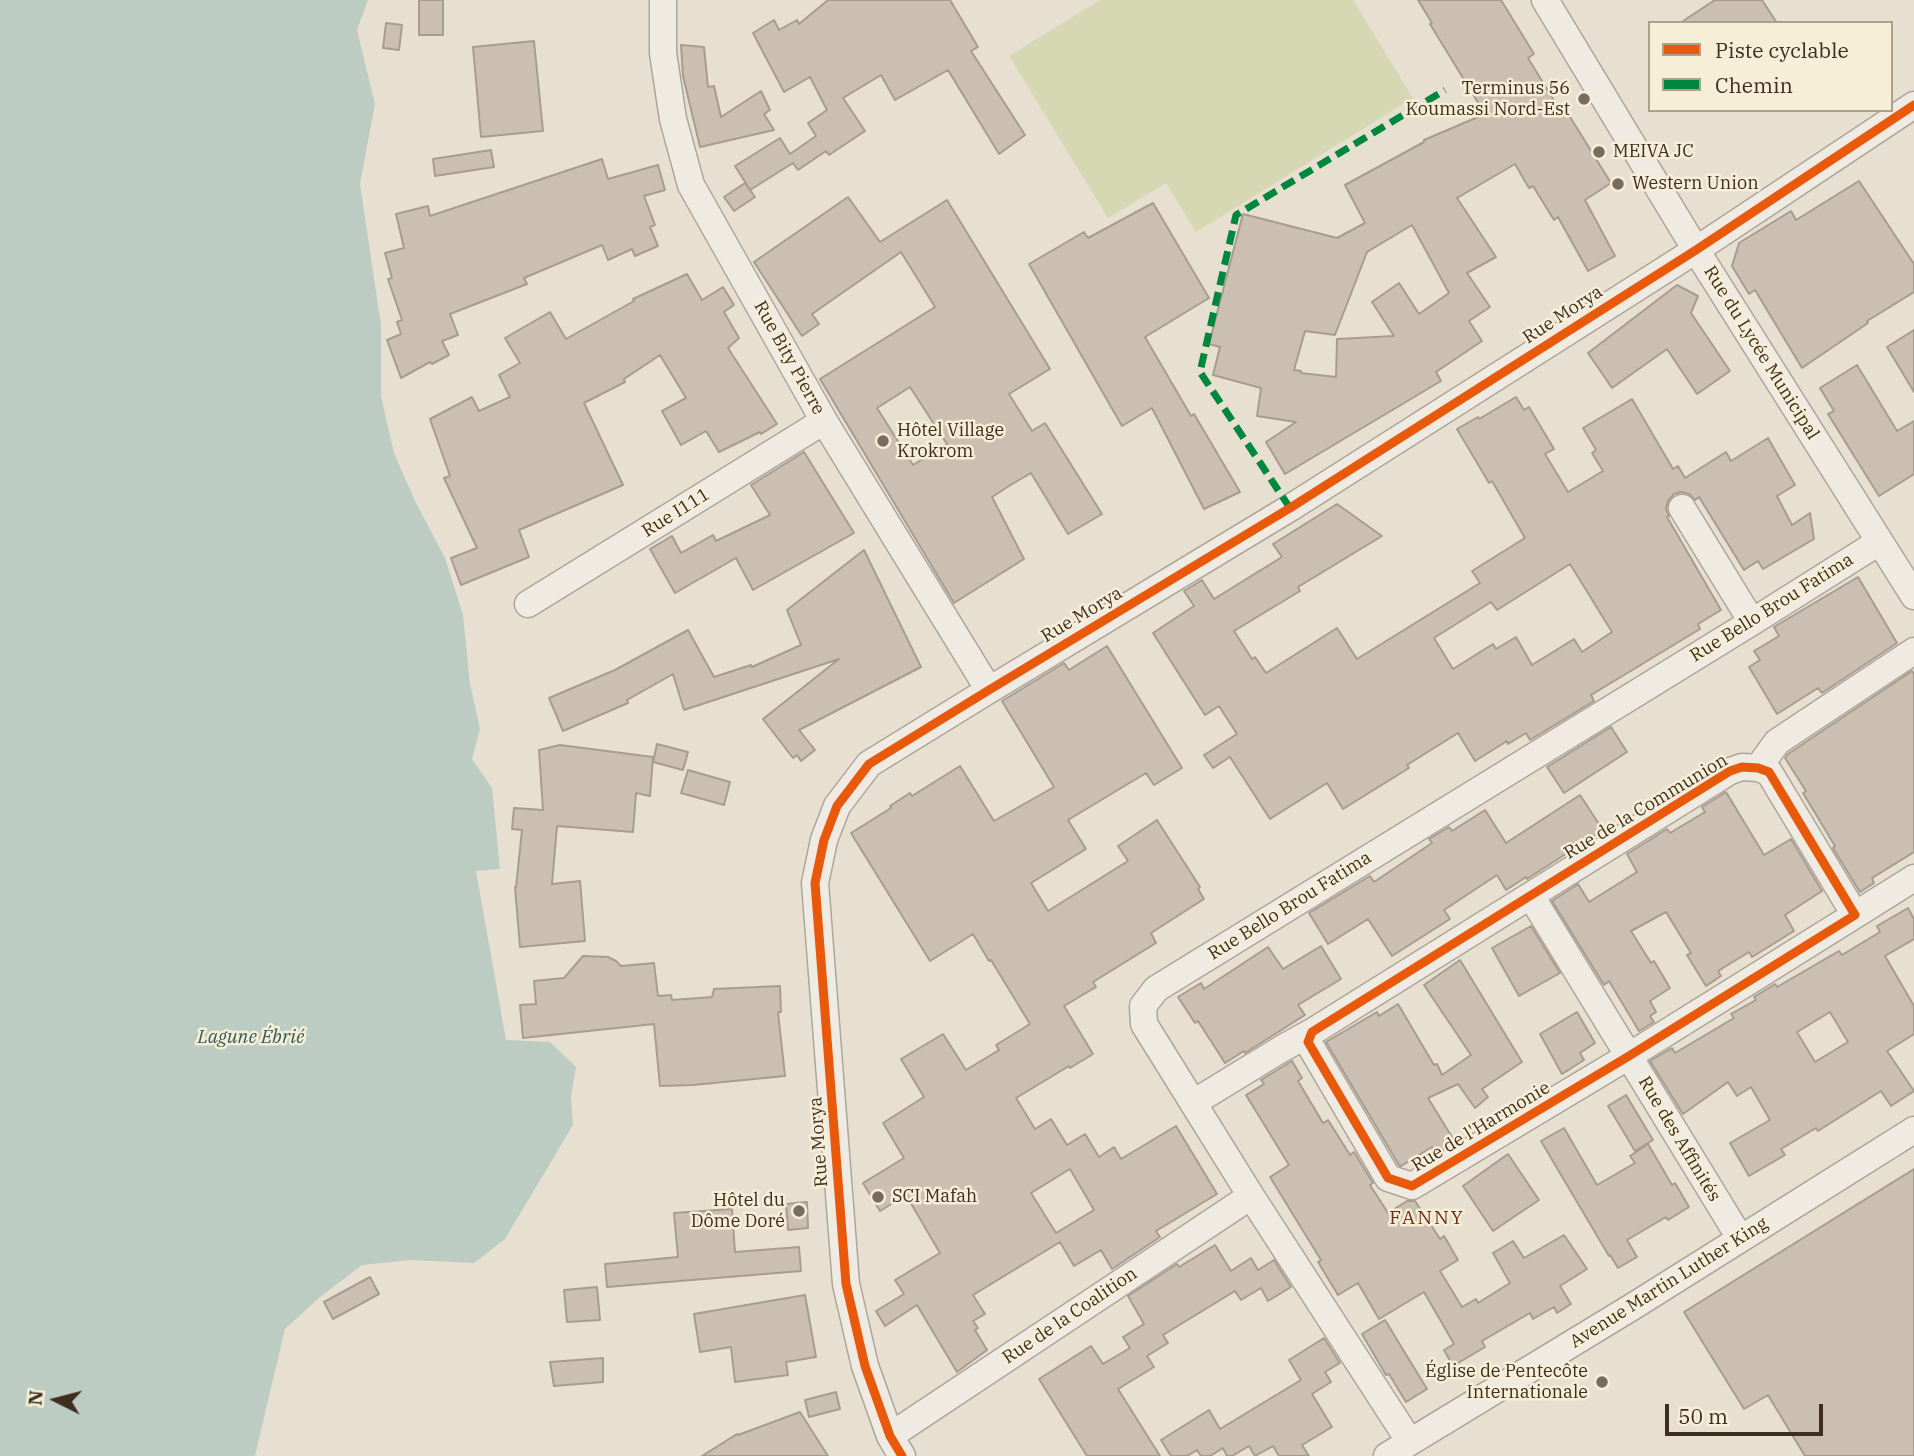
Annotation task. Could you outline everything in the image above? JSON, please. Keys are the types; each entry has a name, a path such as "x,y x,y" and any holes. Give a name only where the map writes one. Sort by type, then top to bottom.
{"street":[{"name":"Rue Bity Pierre","path":"663,0 663,53 671,106 691,186 824,421 989,690"},
{"name":"Rue du Lycée Municipal","path":"1545,0 1696,250 1914,596"},
{"name":"Rue Morya","path":"896,1446 866,1366 846,1284 815,883 824,840 837,806 869,764 1290,508 1696,250 1914,104"},
{"name":"Rue I111","path":"528,604 824,421"},
{"path":"1682,508 1752,622"},
{"name":"Rue Bello Brou Fatima","path":"1410,1442 1144,1024 1143,1006 1156,989 1879,542"},
{"path":"1855,915 1769,772 1758,768 1777,743 1914,651"},
{"name":"Rue de la Communion","path":"1531,896 1730,771 1742,767 1758,768"},
{"path":"1629,1056 1914,878"},
{"path":"1193,1103 1531,896"},
{"name":"Rue des Affinités","path":"1531,896 1740,1238"},
{"name":"Rue de l'Harmonie","path":"1312,1032 1308,1042 1388,1178 1412,1186 1629,1056"},
{"name":"Avenue Martin Luther King","path":"1387,1456 1632,1307 1914,1130"},
{"name":"Rue de la Coalition","path":"896,1446 1251,1196"}],"green space":[{"path":"1100,0 1353,0 1413,98 1196,232 1166,183 1108,218 1009,56"}],"water":[{"name":"Lagune Ébrié","path":"0,0 368,0 357,30 375,104 360,184 381,325 381,396 394,453 445,558 463,615 470,684 480,729 472,759 492,788 500,869 476,871 506,1040 550,1042 576,1067 571,1097 573,1125 505,1239 474,1263 410,1260 362,1265 320,1297 285,1329 255,1456 0,1456"}],"building":[{"path":"419,0 443,0 443,35 419,35"},
{"path":"828,0 950,0 978,47 971,51 1025,135 999,154 948,70 895,100 881,75 843,98 865,131 829,155 826,151 798,170 793,163 750,190 735,166 780,138 790,154 816,136 808,123 827,110 810,77 784,92 753,33 774,20 779,30 797,20 799,24"},
{"path":"1418,0 1501,0 1534,54 1528,58 1558,107 1562,104 1611,183 1585,200 1615,256 1588,271 1558,217 1554,220 1533,186 1529,188 1515,164 1457,198 1496,257 1467,273 1490,307 1469,321 1482,341 1436,372 1441,381 1285,474 1266,442 1296,422 1257,416 1261,388 1213,375 1220,347 1209,344 1243,214 1337,238 1365,223 1345,185 1424,140 1485,114 1430,24 1432,23","holes":["1412,225 1449,293 1419,314 1399,283 1372,302 1394,336 1337,339 1336,377 1294,370 1305,331 1335,335 1367,252"]},
{"path":"1715,0 1762,0 1776,21 1683,21"},
{"path":"386,23 402,25 399,50 383,48"},
{"path":"534,41 543,131 481,137 473,47"},
{"path":"681,45 704,47 708,87 714,86 721,117 761,91 770,110 764,114 774,130 700,147 683,76"},
{"path":"491,150 494,167 435,176 433,159"},
{"path":"602,159 608,179 658,165 665,190 644,196 655,225 650,227 658,246 635,256 632,249 608,260 602,245 524,278 527,284 450,314 458,335 442,341 449,355 401,378 387,340 401,334 397,322 402,320 388,279 392,278 385,253 404,248 396,214 428,206 430,216"},
{"path":"1859,181 1914,264 1914,292 1867,321 1868,323 1802,368 1755,290 1749,294 1732,266 1739,243 1791,211 1796,220"},
{"path":"745,183 755,197 734,211 724,197"},
{"path":"848,197 880,242 947,200 1050,369 1009,394 1032,431 1045,423 1102,514 1068,534 1031,473 1009,486 992,497 1024,559 954,603 820,379 935,307 901,252 812,314 819,324 802,336 754,262","holes":["910,387 947,444 913,465 877,408"]},
{"path":"1153,203 1209,298 1145,337 1240,492 1204,509 1152,408 1122,426 1029,264 1084,232 1088,238"},
{"path":"687,274 702,300 723,287 734,305 724,312 739,338 728,348 777,424 719,452 706,431 681,445 662,411 686,398 660,355 624,379 625,382 584,403 623,485 519,530 529,557 461,585 451,558 477,548 444,478 450,476 430,419 472,397 479,411 510,397 499,375 520,363 505,338 550,312 566,339 634,301 633,299"},
{"path":"1677,285 1698,296 1691,313 1730,371 1697,394 1667,349 1612,388 1588,353"},
{"path":"1914,330 1914,392 1887,347"},
{"path":"1857,365 1897,431 1914,421 1914,474 1879,496 1828,414 1834,411 1820,388"},
{"path":"1516,397 1524,410 1529,407 1554,449 1545,454 1568,492 1603,471 1592,453 1596,450 1583,428 1632,399 1673,469 1678,466 1685,478 1726,452 1731,461 1768,438 1795,485 1777,496 1792,525 1810,513 1814,539 1763,569 1758,561 1744,570 1699,497 1695,500 1689,494 1674,494 1668,501 1667,517 1721,610 1698,624 1700,629 1591,695 1594,701 1530,740 1526,733 1508,744 1507,741 1475,761 1458,733 1407,765 1409,768 1343,809 1327,783 1270,819 1230,757 1213,768 1204,755 1237,734 1219,706 1205,715 1153,633 1194,606 1184,591 1202,580 1214,599 1282,557 1273,544 1337,504 1382,536 1298,587 1300,591 1234,631 1252,659 1255,657 1266,673 1337,628 1357,659 1480,583 1472,571 1525,538 1492,481 1489,483 1457,429 1478,417 1479,419","holes":["1570,564 1612,632 1582,652 1574,639 1532,665 1516,637 1496,649 1493,644 1453,669 1434,638 1491,602 1497,610"]},
{"path":"804,452 854,533 753,590 736,558 675,593 650,549 672,536 681,553 713,535 716,541 770,515 751,485"},
{"path":"864,550 921,667 799,730 815,750 801,761 797,755 793,758 763,719 839,659 684,710 673,674 627,700 628,703 563,731 549,698 615,670 688,630 714,677 751,665 752,667 801,645 787,610"},
{"path":"1858,577 1897,643 1822,693 1818,688 1777,714 1749,667 1760,660 1754,651 1779,636 1774,627"},
{"path":"1107,646 1182,768 1154,785 1146,773 1068,820 1086,849 1031,883 1048,911 1128,861 1118,846 1157,820 1200,887 1198,889 1204,899 1151,933 1156,943 1093,982 1096,987 1064,1006 1093,1054 1016,1098 1035,1129 1051,1119 1067,1145 1085,1134 1099,1157 1114,1147 1121,1159 1176,1126 1217,1194 1156,1231 1160,1237 1112,1269 1101,1250 1074,1266 1060,1242 973,1295 985,1314 973,1321 978,1328 975,1330 987,1350 957,1372 917,1305 885,1326 876,1311 904,1294 895,1280 940,1253 906,1195 880,1211 863,1183 904,1158 883,1123 924,1097 901,1059 943,1034 966,1070 999,1050 996,1045 1030,1024 973,934 930,961 851,833 910,793 912,796 960,766 994,821 1054,787 1002,701 1064,663 1069,670","holes":["1070,1169 1094,1210 1056,1233 1031,1193"]},
{"path":"1912,671 1914,852 1872,878 1874,883 1860,892 1803,793 1806,791 1785,758"},
{"path":"1611,727 1627,752 1564,793 1547,767"},
{"path":"657,744 688,752 683,770 653,762"},
{"path":"560,745 653,757 650,796 636,793 633,832 557,826 552,884 580,881 585,941 520,947 515,887 522,830 512,829 514,808 543,810 539,750"},
{"path":"688,770 730,782 724,805 681,793"},
{"path":"1726,792 1764,855 1791,839 1822,891 1785,915 1794,931 1752,957 1749,952 1718,971 1721,976 1706,986 1687,955 1691,953 1666,912 1631,931 1670,988 1650,1001 1656,1012 1650,1016 1654,1022 1639,1031 1609,981 1604,985 1552,901 1578,884 1589,902 1637,872 1627,854 1667,829 1670,833 1705,812 1702,807"},
{"path":"1580,795 1603,830 1506,890 1497,875 1444,910 1450,919 1392,956 1368,919 1328,944 1309,913 1370,876 1374,882 1432,843 1429,839 1449,827 1452,831 1485,810 1506,843"},
{"path":"1908,908 1914,919 1914,939 1885,956 1914,1006 1914,1034 1887,1051 1914,1091 1891,1106 1881,1091 1818,1131 1816,1128 1781,1149 1785,1155 1749,1176 1730,1143 1770,1120 1751,1087 1737,1096 1728,1082 1683,1114 1650,1061 1672,1048 1675,1053 1734,1018 1731,1014 1756,1000 1754,997 1775,984 1777,987 1839,951 1842,955 1880,932 1877,926","holes":["1830,1012 1848,1042 1815,1062 1797,1032"]},
{"path":"1531,926 1560,973 1519,996 1492,948"},
{"path":"1321,946 1341,979 1298,1005 1305,1015 1225,1063 1198,1021 1195,1023 1178,997 1201,983 1204,989 1268,947 1283,969"},
{"path":"583,956 608,957 621,966 654,963 658,996 671,995 672,1000 712,997 714,989 780,986 781,1012 778,1012 785,1076 660,1086 654,1024 523,1038 520,1005 536,1004 534,981 564,978"},
{"path":"1460,960 1522,1062 1482,1089 1488,1097 1475,1108 1458,1084 1428,1098 1455,1142 1436,1153 1432,1147 1401,1166 1326,1042 1377,1012 1379,1016 1398,1004 1442,1075 1471,1055 1424,985"},
{"path":"1577,1012 1595,1043 1580,1053 1584,1060 1562,1074 1540,1034"},
{"path":"1292,1061 1302,1078 1298,1081 1323,1123 1328,1120 1350,1155 1354,1152 1388,1213 1407,1201 1415,1201 1440,1239 1444,1236 1458,1260 1440,1271 1462,1307 1476,1299 1478,1303 1510,1283 1493,1253 1513,1241 1524,1258 1564,1235 1587,1269 1560,1286 1571,1304 1557,1313 1554,1307 1533,1319 1530,1313 1482,1341 1485,1347 1453,1366 1444,1350 1454,1344 1424,1292 1379,1319 1358,1283 1338,1295 1318,1262 1321,1260 1270,1177 1289,1165 1246,1095 1264,1084 1261,1080"},
{"path":"1626,1095 1653,1140 1635,1151 1608,1106"},
{"path":"1564,1128 1597,1185 1635,1163 1630,1156 1648,1144 1672,1185 1675,1183 1689,1207 1627,1240 1637,1257 1618,1268 1541,1141"},
{"path":"1508,1154 1539,1200 1493,1231 1463,1186"},
{"path":"1914,1169 1914,1456 1805,1456 1768,1395 1744,1409 1684,1312"},
{"path":"807,1202 808,1228 788,1230 786,1204"},
{"path":"732,1209 735,1252 799,1247 801,1271 607,1287 605,1264 678,1257 674,1213"},
{"path":"1215,1245 1231,1271 1251,1258 1258,1270 1274,1260 1291,1287 1268,1301 1261,1288 1241,1300 1235,1291 1163,1335 1168,1343 1147,1356 1154,1367 1118,1389 1160,1456 1087,1456 1039,1379 1091,1346 1103,1364 1130,1348 1123,1337 1144,1324 1128,1296 1177,1264 1179,1267"},
{"path":"370,1277 379,1294 333,1319 324,1302"},
{"path":"597,1287 600,1320 567,1322 564,1290"},
{"path":"805,1295 816,1357 786,1362 788,1375 735,1382 731,1347 700,1352 694,1314"},
{"path":"1385,1320 1427,1389 1406,1402 1389,1374 1386,1375 1362,1334"},
{"path":"1324,1338 1340,1363 1325,1372 1331,1382 1312,1394 1332,1427 1302,1445 1309,1456 1279,1456 1273,1446 1255,1456 1249,1446 1232,1456 1227,1456 1223,1448 1210,1456 1201,1456 1197,1450 1187,1456 1171,1456 1161,1440 1209,1410 1220,1429 1301,1380 1289,1360"},
{"path":"603,1358 603,1382 554,1386 550,1362"},
{"path":"836,1392 840,1409 809,1417 805,1400"},
{"path":"800,1412 828,1456 702,1456 737,1434"}],"marked path":[{"path":"1290,508 1200,372 1236,215 1445,90"}],"cycle path":[{"path":"902,1456 890,1436 865,1366 846,1284 815,883 824,840 837,806 869,764 1290,508 1696,250 1914,105"},
{"path":"1742,767 1769,772 1855,915 1629,1056 1412,1186 1388,1178 1308,1042 1312,1032 1730,771 1742,767"}],"place":[{"name":"Terminus 56 Koumassi Nord-Est","path":"1584,99"},
{"name":"MEIVA JC","path":"1599,152"},
{"name":"Western Union","path":"1618,184"},
{"name":"Hôtel Village Krokrom","path":"883,441"},
{"name":"SCI Mafah","path":"878,1197"},
{"name":"Hôtel du Dôme Doré","path":"799,1211"},
{"name":"Église de Pentecôte Internationale","path":"1602,1382"}],"district":[{"name":"FANNY","path":"1427,1219"}]}
